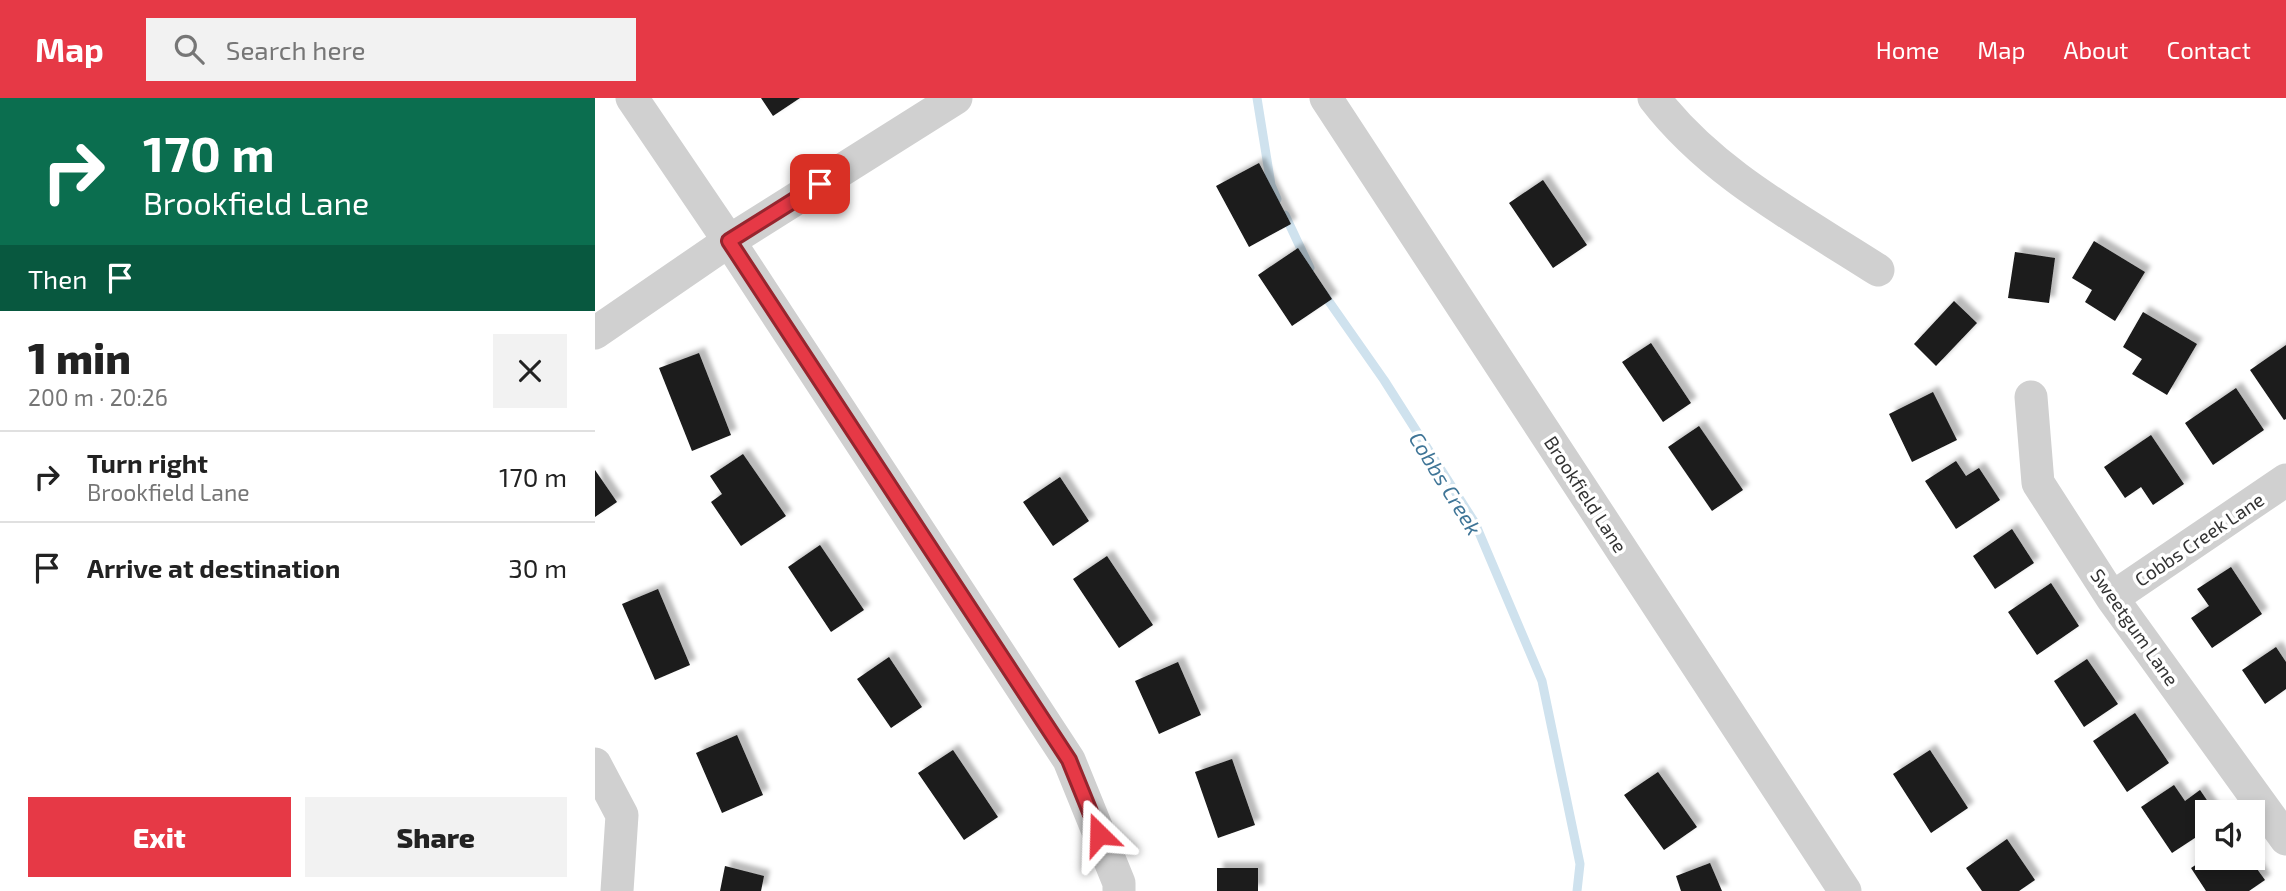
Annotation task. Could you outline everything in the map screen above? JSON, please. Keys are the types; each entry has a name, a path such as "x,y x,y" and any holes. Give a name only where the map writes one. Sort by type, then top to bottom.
{"street":[{"path":"632,98 729,241 1069,760 1119,883 1119,891"},
{"path":"595,333 729,241 956,98"},
{"name":"Brookfield Lane","path":"1326,98 1845,891"},
{"path":"1654,98 1677,126 1720,167 1878,270"},
{"name":"Sweetgum Lane","path":"2031,397 2038,484 2112,598 2286,839"},
{"name":"Cobbs Creek Lane","path":"2112,598 2286,480"},
{"path":"595,764 622,815 617,891"}],"building":[{"path":"761,98 800,98 773,116"},
{"path":"1259,163 1291,224 1249,247 1216,186"},
{"path":"1543,180 1587,245 1553,268 1509,203"},
{"path":"2094,241 2145,272 2115,321 2085,302 2092,290 2072,278"},
{"path":"1298,248 1332,299 1292,326 1258,275"},
{"path":"2015,252 2055,258 2049,303 2008,298"},
{"path":"1954,301 1977,323 1936,366 1914,344"},
{"path":"2143,312 2197,344 2167,395 2132,374 2142,359 2123,347"},
{"path":"1651,343 1691,403 1663,422 1622,362"},
{"path":"2286,345 2286,419 2284,420 2250,370"},
{"path":"699,353 731,435 692,451 659,368"},
{"path":"2236,388 2264,430 2213,465 2185,423"},
{"path":"1933,392 1957,440 1912,462 1889,414"},
{"path":"1699,426 1743,490 1712,511 1668,447"},
{"path":"2151,435 2184,484 2153,505 2141,487 2125,498 2104,467"},
{"path":"743,454 786,516 741,546 711,502 722,494 710,476"},
{"path":"1956,461 1966,476 1979,468 2000,500 1956,529 1925,481"},
{"path":"595,470 617,502 595,517"},
{"path":"1060,477 1089,521 1053,546 1023,502"},
{"path":"2012,529 2034,563 1995,589 1973,556"},
{"path":"820,545 864,610 831,632 788,567"},
{"path":"1107,556 1153,625 1119,648 1073,579"},
{"path":"2231,567 2262,614 2212,648 2191,618 2209,606 2197,589"},
{"path":"2051,583 2079,626 2037,655 2008,612"},
{"path":"658,589 690,665 655,680 622,604"},
{"path":"2276,647 2286,662 2286,689 2265,704 2242,670"},
{"path":"889,657 922,707 891,728 857,679"},
{"path":"2087,659 2118,704 2084,727 2054,681"},
{"path":"1178,662 1201,715 1159,734 1135,681"},
{"path":"2135,713 2169,763 2127,792 2093,741"},
{"path":"737,735 763,795 722,813 696,753"},
{"path":"953,750 998,817 964,840 918,773"},
{"path":"1930,750 1968,808 1931,833 1893,774"},
{"path":"1232,759 1255,825 1218,838 1195,772"},
{"path":"1658,772 1697,827 1664,850 1624,795"},
{"path":"2174,785 2185,801 2200,790 2207,800 2195,800 2195,838 2172,853 2141,807"},
{"path":"2007,839 2035,880 2019,891 1982,891 1966,868"},
{"path":"1710,863 1722,891 1681,891 1676,876"},
{"path":"2195,865 2195,870 2258,870 2265,880 2249,891 2206,891 2191,868"},
{"path":"725,866 764,876 761,891 720,891"},
{"path":"1217,868 1258,868 1258,891 1217,891"}],"waterway":[{"name":"Cobbs Creek","path":"1257,98 1271,185 1277,199"},
{"name":"Cobbs Creek","path":"1285,215 1310,268"},
{"name":"Cobbs Creek","path":"1323,293 1384,380 1475,523 1542,681 1580,864 1577,891"}],"route":[{"path":"820,184 729,241 1069,760 1099,834"}]}
